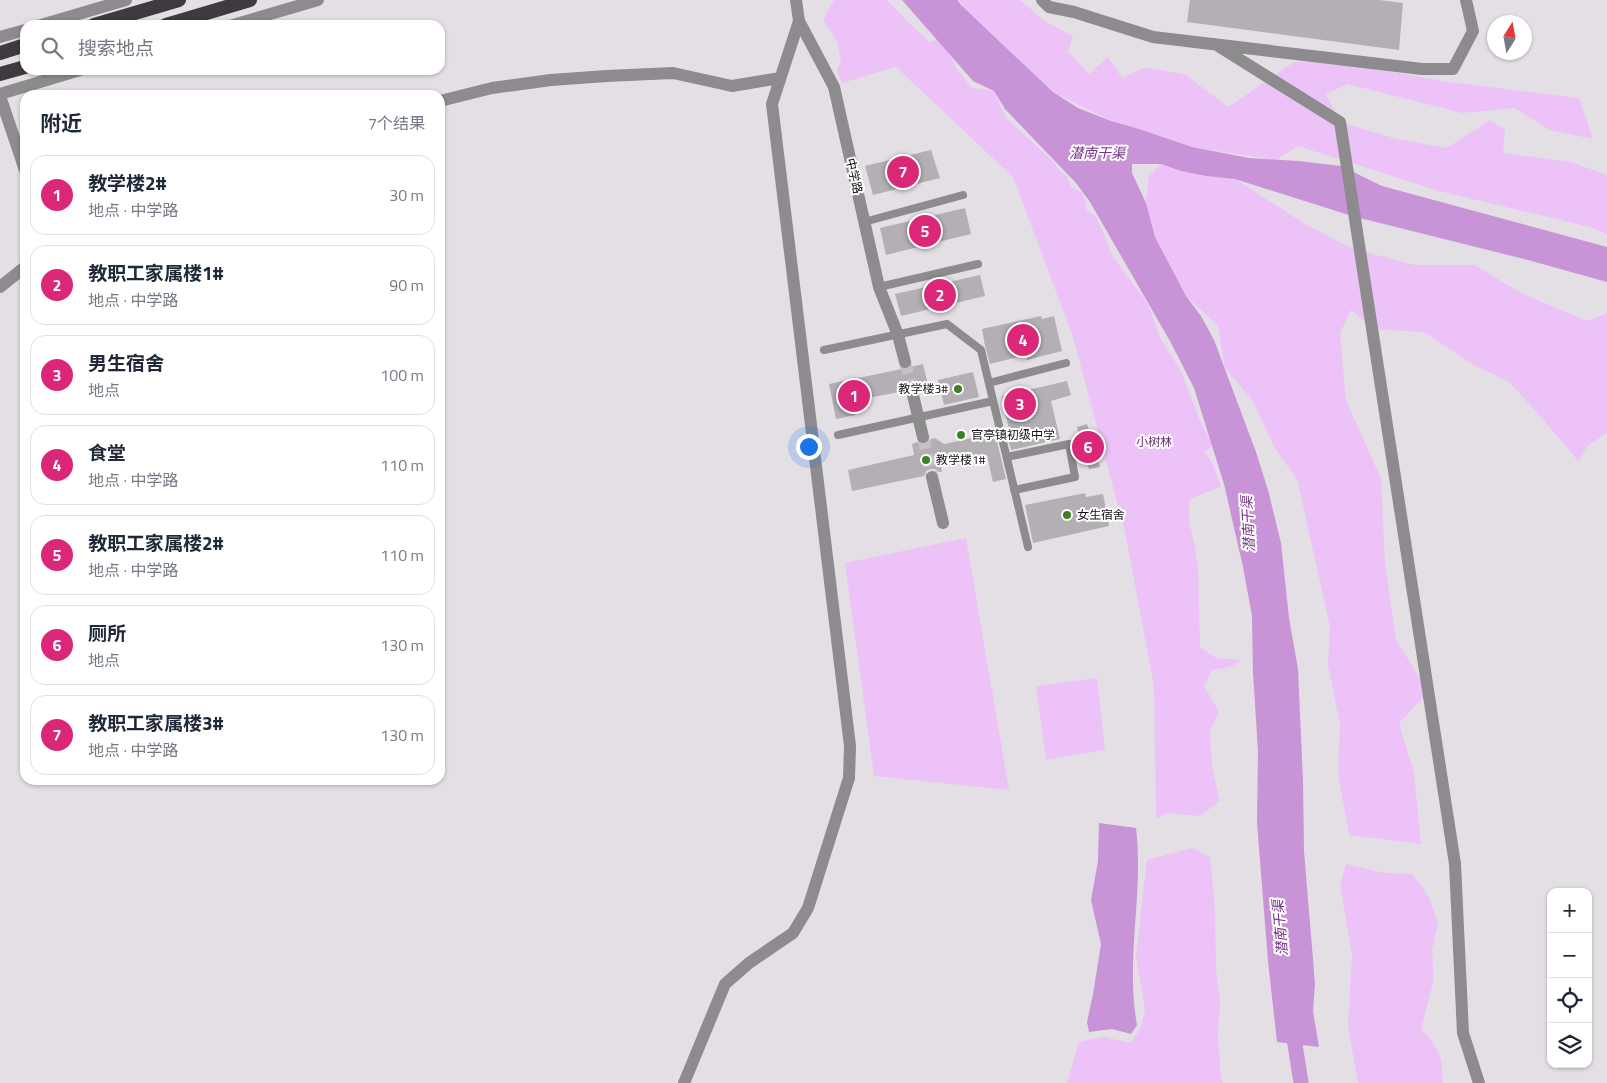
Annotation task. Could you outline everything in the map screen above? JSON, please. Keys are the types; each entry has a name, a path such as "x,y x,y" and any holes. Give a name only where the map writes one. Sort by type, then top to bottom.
{"highway":[{"path":"111,20 179,0"},
{"path":"183,20 250,0"},
{"path":"0,53 20,47"},
{"path":"0,74 20,68"}],"street":[{"path":"58,20 126,0"},
{"path":"250,20 318,0"},
{"path":"684,1083 726,984 749,963 793,933 808,908 849,778 850,746 772,104 799,21 796,0"},
{"path":"1042,0 1049,7 1074,12 1153,37 1422,69 1453,69 1473,31 1466,0"},
{"name":"中学路","path":"799,21 834,87 879,287 898,335 904,362"},
{"path":"0,37 20,31"},
{"path":"1215,44 1340,122 1454,864 1463,1033 1479,1083"},
{"path":"445,100 492,88 551,80 673,73 732,86 780,78"},
{"path":"20,155 0,95 64,75"},
{"path":"0,287 20,270"},
{"path":"912,392 922,437"},
{"path":"932,478 943,523"}],"lane":[{"path":"864,222 963,195"},
{"path":"879,287 978,264"},
{"path":"824,350 947,324 981,350 1028,547"},
{"path":"989,383 1066,363"},
{"path":"838,435 993,402"},
{"path":"1007,458 1069,444 1075,477 1014,490"}],"green space":[{"name":"小树林","path":"834,0 887,0 930,42 940,37 957,69 972,88 994,91 1006,118 1053,161 1067,177 1071,187 1083,193 1086,209 1097,218 1113,257 1148,304 1160,338 1181,371 1200,421 1213,445 1205,452 1213,465 1221,487 1189,500 1189,522 1198,569 1200,647 1216,658 1242,660 1230,667 1212,670 1204,686 1219,712 1210,730 1212,767 1220,801 1200,816 1167,813 1156,819 1154,686 1125,532 1073,337 1013,177 896,67 842,83 837,71 841,60 837,41 823,20"},
{"path":"956,0 1020,0 1046,22 1073,36 1068,52 1089,74 1108,57 1122,78 1145,67 1186,75 1228,107 1294,62 1341,62 1442,81 1579,98 1593,139 1549,130 1515,108 1462,113 1348,84 1326,94 1340,122 1397,139 1447,148 1490,120 1505,130 1503,153 1571,162 1607,175 1607,234 1590,227 1439,191 1298,146 1276,160 1192,147 1111,121 1053,92"},
{"path":"1161,164 1181,171 1235,179 1305,224 1353,249 1415,265 1475,265 1521,293 1587,321 1607,313 1607,433 1587,446 1579,462 1509,382 1472,364 1424,332 1375,329 1351,310 1340,333 1346,400 1381,479 1385,563 1396,639 1428,692 1399,723 1414,774 1421,844 1349,835 1338,773 1340,724 1328,666 1330,626 1297,479 1274,447 1253,401 1225,368 1218,326 1186,296 1155,237 1146,203 1149,176"},
{"path":"966,538 1009,790 874,776 845,563"},
{"path":"1097,678 1105,750 1046,760 1036,686"},
{"path":"1192,848 1210,857 1215,909 1216,970 1220,1000 1218,1036 1223,1083 1067,1083 1079,1042 1104,1037 1130,1043 1140,1030 1145,1010 1136,957 1147,860"},
{"path":"1346,864 1385,873 1412,874 1429,897 1438,924 1432,951 1434,979 1421,1029 1439,1053 1443,1083 1358,1083 1348,1026 1352,954 1340,886"}],"water":[{"name":"潜南干渠","path":"902,0 957,0 1053,92 1078,108 1111,121 1192,147 1249,158 1341,166 1382,186 1607,247 1607,282 1528,260 1352,216 1235,179 1181,171 1161,164 1132,164 1132,173 1146,203 1155,237 1186,296 1201,316 1214,340 1256,452 1268,490 1281,543 1289,618 1298,669 1304,851 1315,984 1313,1011 1319,1047 1277,1042 1268,961 1257,823 1258,751 1253,673 1252,616 1224,484 1194,388 1170,341 1090,202 1076,183 1005,109 994,91 973,81"},
{"path":"1099,823 1136,828 1138,877 1133,976 1137,1025 1131,1034 1112,1029 1089,1032 1087,1022 1101,944 1091,900 1098,861"}],"building":[{"path":"1190,0 1379,0 1403,3 1399,50 1187,22"},
{"path":"931,150 940,178 873,195 865,166"},
{"path":"965,208 971,234 886,255 880,228"},
{"path":"980,275 985,296 901,316 895,294"},
{"path":"1041,316 1042,319 1054,316 1062,351 1027,360 1026,355 990,364 982,329"},
{"path":"923,364 928,385 919,387 915,383 911,383 906,385 904,391 852,401 855,415 836,419 829,384 902,369 907,370"},
{"name":"教学楼3#","path":"973,372 979,397 944,405 938,380"},
{"path":"1067,381 1071,395 1051,401 1060,439 1011,450 1006,431 1009,430 1002,396"},
{"path":"1087,424 1100,467 1089,469 1077,427"},
{"name":"教学楼1#","path":"995,433 1006,479 993,482 987,455 941,466 942,472 931,469 926,471 924,476 852,491 848,470 914,455 912,444 917,442 925,445 935,438 944,444"},
{"name":"女生宿舍","path":"1085,493 1086,497 1103,494 1109,526 1033,543 1025,505"}],"waterway":[{"name":"潜南干渠","path":"1292,1025 1301,1083"}],"tunnel":[{"path":"905,362 912,391"},
{"path":"923,437 932,477"}],"place":[{"name":"教职工家属楼3#","path":"903,172"},
{"name":"教职工家属楼2#","path":"925,231"},
{"name":"教职工家属楼1#","path":"940,295"},
{"name":"食堂","path":"1023,340"},
{"name":"教学楼3#","path":"958,389"},
{"name":"教学楼2#","path":"854,396"},
{"name":"男生宿舍","path":"1020,404"},
{"name":"官亭镇初级中学","path":"961,435"},
{"name":"厕所","path":"1088,447"},
{"name":"教学楼1#","path":"926,460"},
{"name":"女生宿舍","path":"1067,515"}]}
